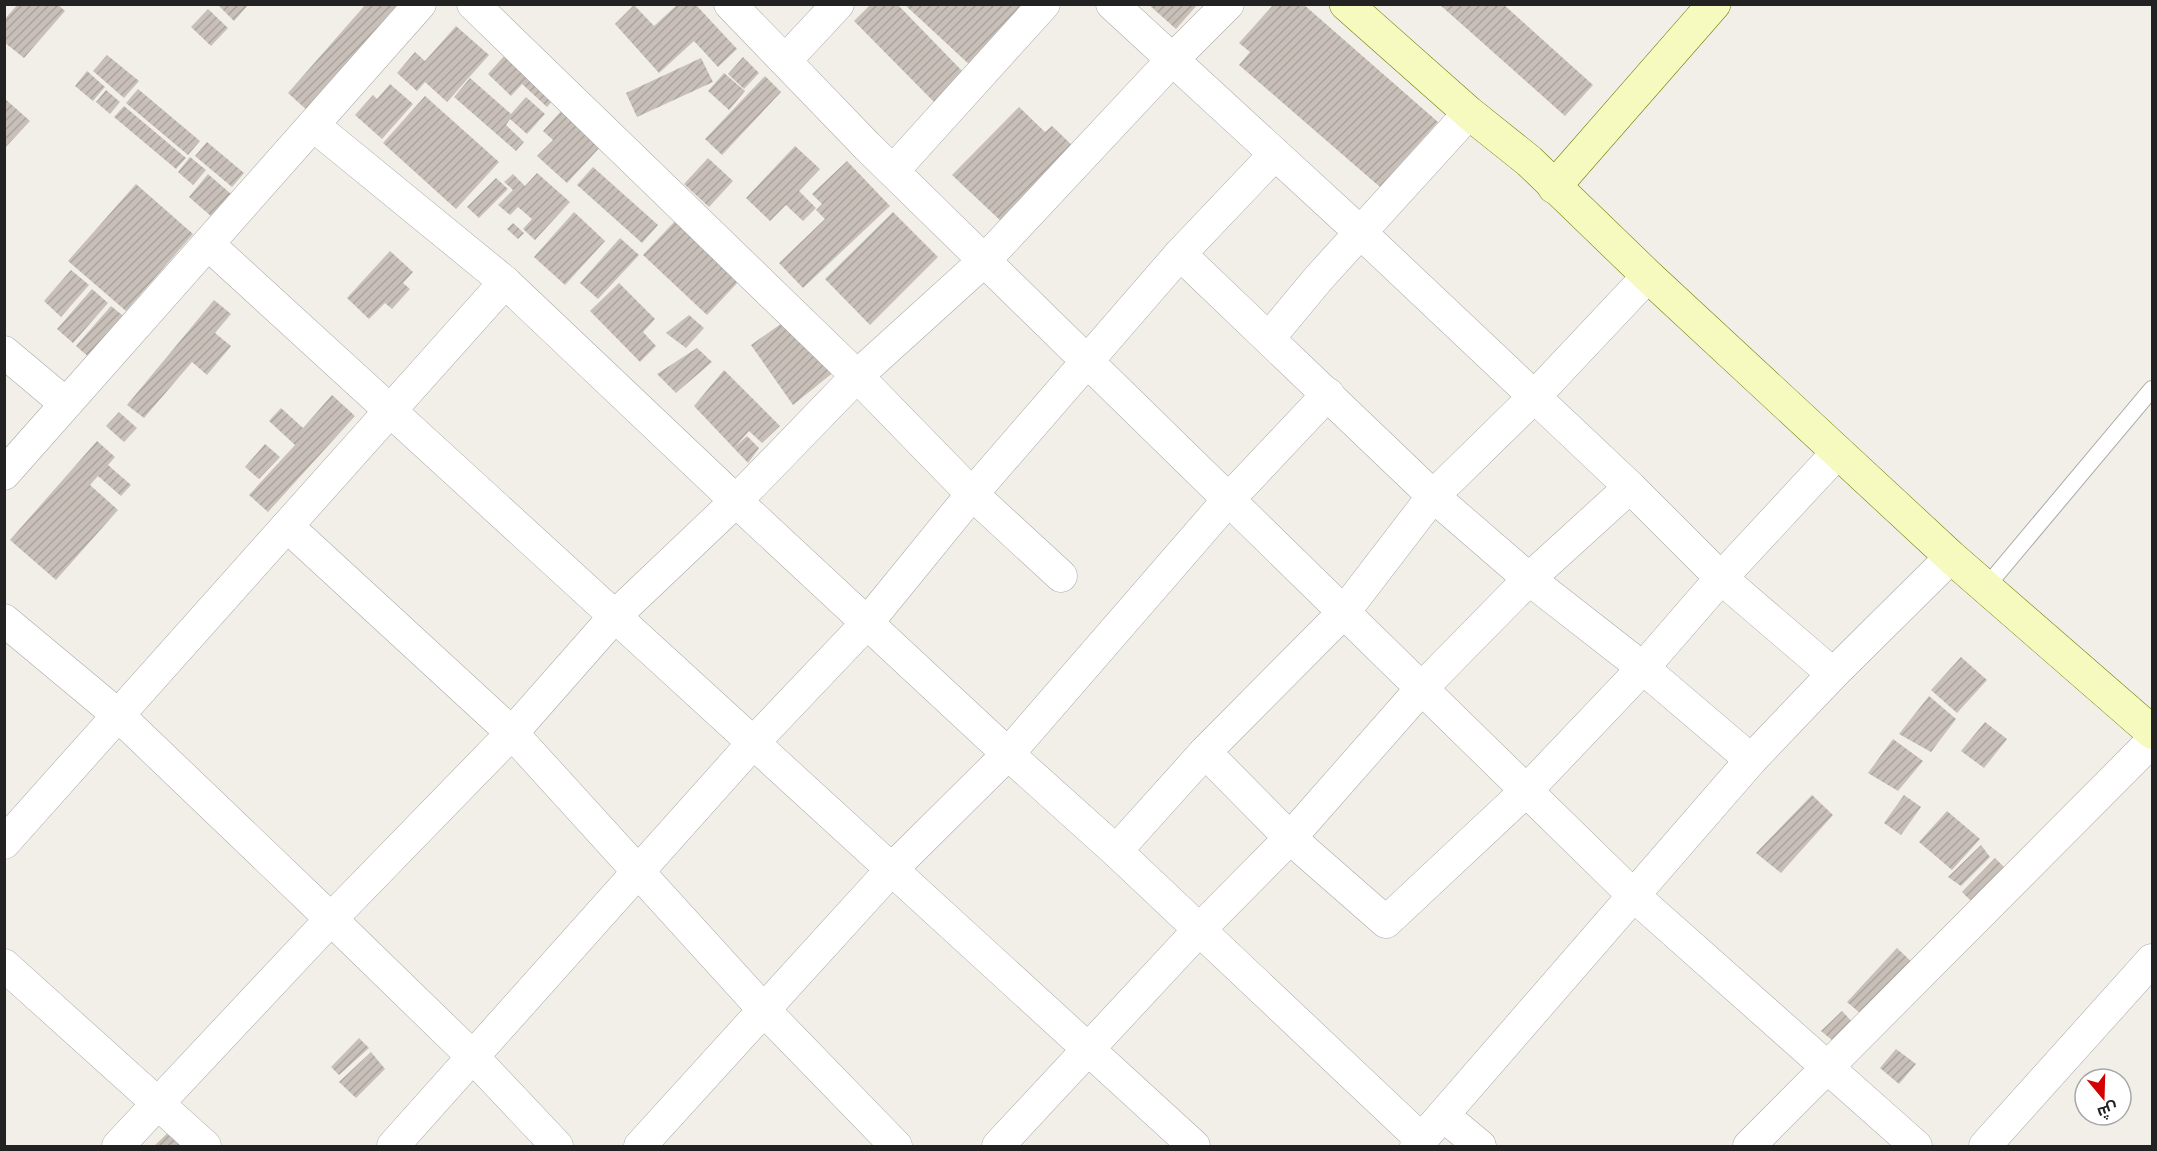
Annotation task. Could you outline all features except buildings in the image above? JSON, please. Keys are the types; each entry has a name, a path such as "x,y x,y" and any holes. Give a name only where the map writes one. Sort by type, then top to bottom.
{"main road":[{"path":"1346,4 1469,113 1528,161 1554,188 1951,557 2152,732"},
{"path":"1554,188 1714,4"}],"street":[{"path":"4,474 420,4"},
{"path":"473,4 857,376 972,494 1061,576"},
{"path":"730,4 893,171 1633,895 1916,1146"},
{"path":"785,61 838,4"},
{"path":"893,171 1044,4"},
{"path":"1112,4 1361,233 1630,487 1721,578 1833,674"},
{"path":"118,1146 332,919 512,734 615,616 736,501 857,376 985,260 1172,60 1228,4"},
{"path":"1269,338 1469,113"},
{"path":"313,125 505,282 867,623 1008,754 1116,850 1419,1143 1751,760 1833,674 1951,557"},
{"path":"393,1146 753,742 867,623 972,494 1087,360 1180,254 1275,154"},
{"path":"208,244 1194,1146"},
{"path":"1180,254 1433,496 1529,579 1642,668 1751,760"},
{"path":"1116,850 1205,752 1344,612 1433,496 1534,397 1648,276"},
{"path":"4,843 505,282"},
{"path":"4,352 66,404"},
{"path":"640,1146 891,870 1008,754 1229,499 1328,394"},
{"path":"1205,752 1290,838 1386,922 1527,790 1642,668 1721,578 1838,452"},
{"path":"998,1146 1200,930 1290,838 1422,688 1529,579 1630,487"},
{"path":"287,526 512,734 764,1010 896,1146"},
{"path":"4,620 118,715 473,1057 557,1146"},
{"path":"1749,1146 2152,741"},
{"path":"1985,1146 2152,960"},
{"path":"4,964 205,1146"},
{"path":"1443,1114 1480,1146"}],"lane":[{"path":"1986,587 2152,390"}]}
